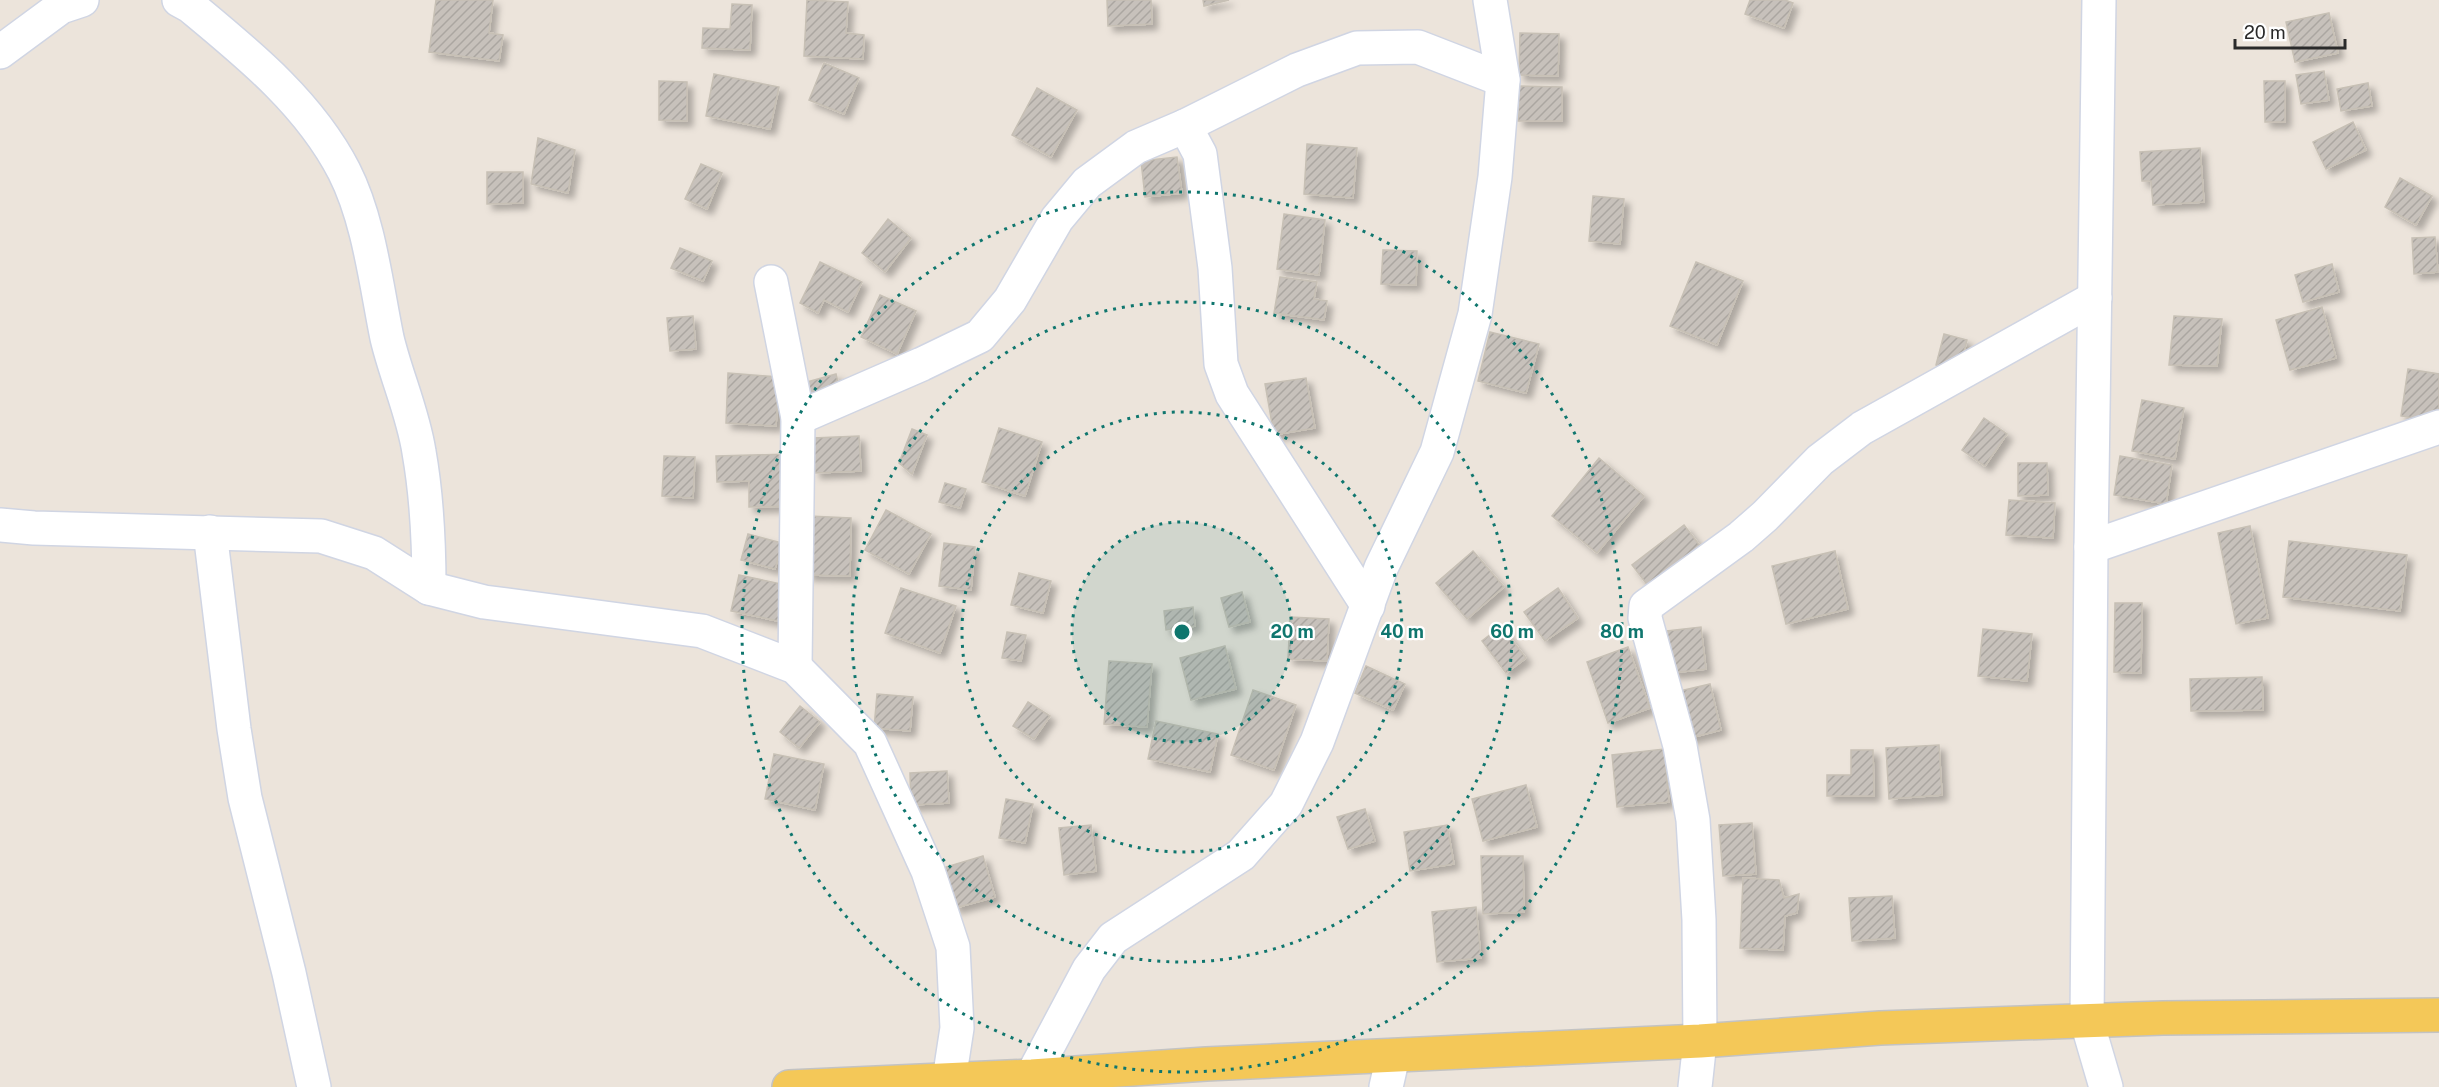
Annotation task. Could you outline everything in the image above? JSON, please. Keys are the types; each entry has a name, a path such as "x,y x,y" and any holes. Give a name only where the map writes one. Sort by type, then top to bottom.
{"main road":[{"path":"789,1087 1032,1076 1206,1064 1390,1072 1700,1041 1880,1028 2163,1018 2439,1015"}],"street":[{"path":"0,52 61,7 82,0"},
{"path":"179,0 190,6 256,61 306,113 344,171 360,211 389,348 419,450 429,525 429,588"},
{"path":"1032,1076 1089,969 1113,938 1241,855 1286,804 1317,742 1382,568 1437,452 1475,314 1495,177 1503,80 1490,0"},
{"path":"2099,0 2087,1022 2106,1087"},
{"path":"798,418 980,336 1010,300 1057,219 1087,183 1136,147 1185,126 1297,70 1357,48 1418,47 1503,80"},
{"path":"1185,126 1200,154 1215,268 1221,364 1232,394 1368,606"},
{"path":"771,282 798,418 795,668"},
{"path":"1695,1087 1700,1041 1699,920 1693,820 1680,746 1645,618 1646,606 1741,537 1820,460 1862,428 2095,298"},
{"path":"2091,547 2439,427"},
{"path":"0,525 34,528 321,536 374,553 429,588 484,602 702,631 795,668 870,743 928,871 953,947 957,1028 949,1080"},
{"path":"210,532 234,729 245,798 289,973 314,1087"}],"building":[{"path":"436,0 493,0 489,33 503,35 499,61 429,52"},
{"path":"807,0 848,2 846,33 864,35 863,59 804,56"},
{"path":"1107,0 1151,0 1152,24 1108,26"},
{"path":"1203,0 1229,0 1204,6"},
{"path":"1750,0 1785,0 1793,3 1784,28 1745,14"},
{"path":"732,4 752,5 750,50 702,48 703,28 730,29"},
{"path":"2329,13 2338,53 2295,62 2286,22"},
{"path":"1520,33 1559,34 1558,76 1519,75"},
{"path":"824,63 859,78 844,114 809,100"},
{"path":"2324,71 2329,100 2301,104 2296,75"},
{"path":"714,74 779,87 770,129 706,116"},
{"path":"659,81 687,82 687,121 659,120"},
{"path":"2264,81 2285,81 2285,122 2265,122"},
{"path":"2368,83 2372,106 2341,111 2337,89"},
{"path":"1519,86 1562,87 1562,121 1518,121"},
{"path":"1037,88 1077,110 1051,157 1012,135"},
{"path":"2353,122 2366,150 2326,169 2313,142"},
{"path":"538,138 575,150 568,193 531,184"},
{"path":"1307,144 1357,148 1353,198 1304,194"},
{"path":"2200,148 2204,202 2153,205 2151,181 2142,181 2140,152"},
{"path":"1177,157 1182,193 1145,197 1141,161"},
{"path":"701,164 722,173 707,209 685,199"},
{"path":"487,172 523,172 523,203 487,204"},
{"path":"2400,178 2432,196 2416,225 2385,207"},
{"path":"1593,196 1624,199 1620,244 1589,241"},
{"path":"1284,214 1325,220 1319,275 1277,269"},
{"path":"888,219 911,238 885,272 862,253"},
{"path":"2435,237 2438,272 2414,274 2412,238"},
{"path":"680,248 712,261 703,281 671,268"},
{"path":"1383,250 1417,251 1416,285 1381,284"},
{"path":"820,262 862,282 848,312 824,300 818,313 800,303"},
{"path":"1696,262 1743,281 1717,345 1670,326"},
{"path":"2332,264 2339,292 2303,302 2295,275"},
{"path":"1280,277 1317,282 1314,299 1327,301 1324,320 1274,313"},
{"path":"880,295 916,311 897,354 861,337"},
{"path":"2322,307 2336,358 2290,370 2276,320"},
{"path":"693,316 696,349 670,351 667,318"},
{"path":"2174,316 2222,319 2217,366 2169,365"},
{"path":"1490,332 1539,344 1526,393 1478,381"},
{"path":"1944,334 1967,340 1959,371 1936,365"},
{"path":"2408,369 2439,374 2439,422 2401,416"},
{"path":"728,373 779,377 776,426 726,423"},
{"path":"836,374 842,398 808,406 803,383"},
{"path":"1306,378 1315,428 1274,435 1265,384"},
{"path":"2142,400 2184,408 2175,459 2132,451"},
{"path":"1984,418 2007,434 1985,466 1962,450"},
{"path":"999,428 1042,442 1025,496 982,482"},
{"path":"912,429 927,435 912,474 899,463"},
{"path":"859,436 861,471 815,473 813,438"},
{"path":"790,454 792,506 749,507 749,481 717,482 716,456"},
{"path":"664,456 695,457 693,498 662,496"},
{"path":"2120,456 2172,465 2166,504 2114,495"},
{"path":"1599,458 1644,496 1597,553 1552,516"},
{"path":"2018,463 2047,463 2048,495 2018,496"},
{"path":"945,483 966,489 960,508 939,502"},
{"path":"2009,500 2055,503 2053,538 2006,535"},
{"path":"886,510 931,534 909,574 865,550"},
{"path":"809,516 851,518 850,576 807,575"},
{"path":"1684,525 1704,551 1652,591 1632,565"},
{"path":"2250,526 2268,618 2236,624 2218,533"},
{"path":"748,534 782,543 775,569 741,560"},
{"path":"2289,541 2407,555 2400,611 2283,597"},
{"path":"944,543 975,547 971,590 939,586"},
{"path":"1473,551 1504,587 1467,619 1436,583"},
{"path":"1835,551 1848,609 1786,624 1772,566"},
{"path":"1019,573 1051,581 1043,613 1011,605"},
{"path":"739,575 786,585 778,621 731,611"},
{"path":"901,588 956,606 940,653 885,633"},
{"path":"1558,588 1578,618 1545,641 1524,612"},
{"path":"1242,592 1250,622 1229,627 1221,598"},
{"path":"2115,603 2142,603 2141,673 2114,672"},
{"path":"1193,607 1195,626 1166,630 1164,611"},
{"path":"1290,617 1329,619 1327,661 1288,659"},
{"path":"1501,626 1526,658 1506,673 1482,641"},
{"path":"1701,627 1706,669 1672,673 1667,631"},
{"path":"1983,629 2032,634 2027,681 1978,676"},
{"path":"1007,632 1026,635 1021,661 1002,658"},
{"path":"1225,646 1236,689 1191,700 1180,658"},
{"path":"1628,647 1650,708 1608,723 1587,662"},
{"path":"1109,661 1152,664 1147,727 1104,724"},
{"path":"1366,666 1405,684 1393,710 1355,693"},
{"path":"2262,677 2263,710 2191,711 2190,679"},
{"path":"1710,684 1721,730 1682,740 1671,693"},
{"path":"1253,690 1296,705 1274,770 1231,755"},
{"path":"877,694 913,697 910,731 874,728"},
{"path":"1028,702 1050,716 1034,739 1013,726"},
{"path":"800,706 820,722 799,748 780,732"},
{"path":"1156,721 1218,734 1210,772 1148,759"},
{"path":"1939,745 1942,795 1889,799 1886,748"},
{"path":"1664,749 1669,802 1617,807 1612,755"},
{"path":"1851,750 1873,750 1874,796 1827,796 1827,775 1851,775"},
{"path":"774,754 824,764 815,810 765,799"},
{"path":"947,771 949,803 911,805 910,773"},
{"path":"1526,785 1537,827 1483,841 1472,799"},
{"path":"1006,799 1033,804 1025,843 999,838"},
{"path":"1365,809 1375,841 1348,849 1337,817"},
{"path":"1752,823 1756,874 1723,876 1719,825"},
{"path":"1091,825 1096,871 1064,875 1059,828"},
{"path":"1447,825 1454,864 1410,871 1404,832"},
{"path":"983,856 995,897 955,908 943,868"},
{"path":"1481,856 1523,856 1524,912 1483,914"},
{"path":"1743,878 1779,880 1784,898 1799,894 1797,913 1785,916 1783,950 1740,948"},
{"path":"1892,896 1895,938 1852,941 1849,898"},
{"path":"1476,907 1481,958 1437,962 1432,912"}]}
